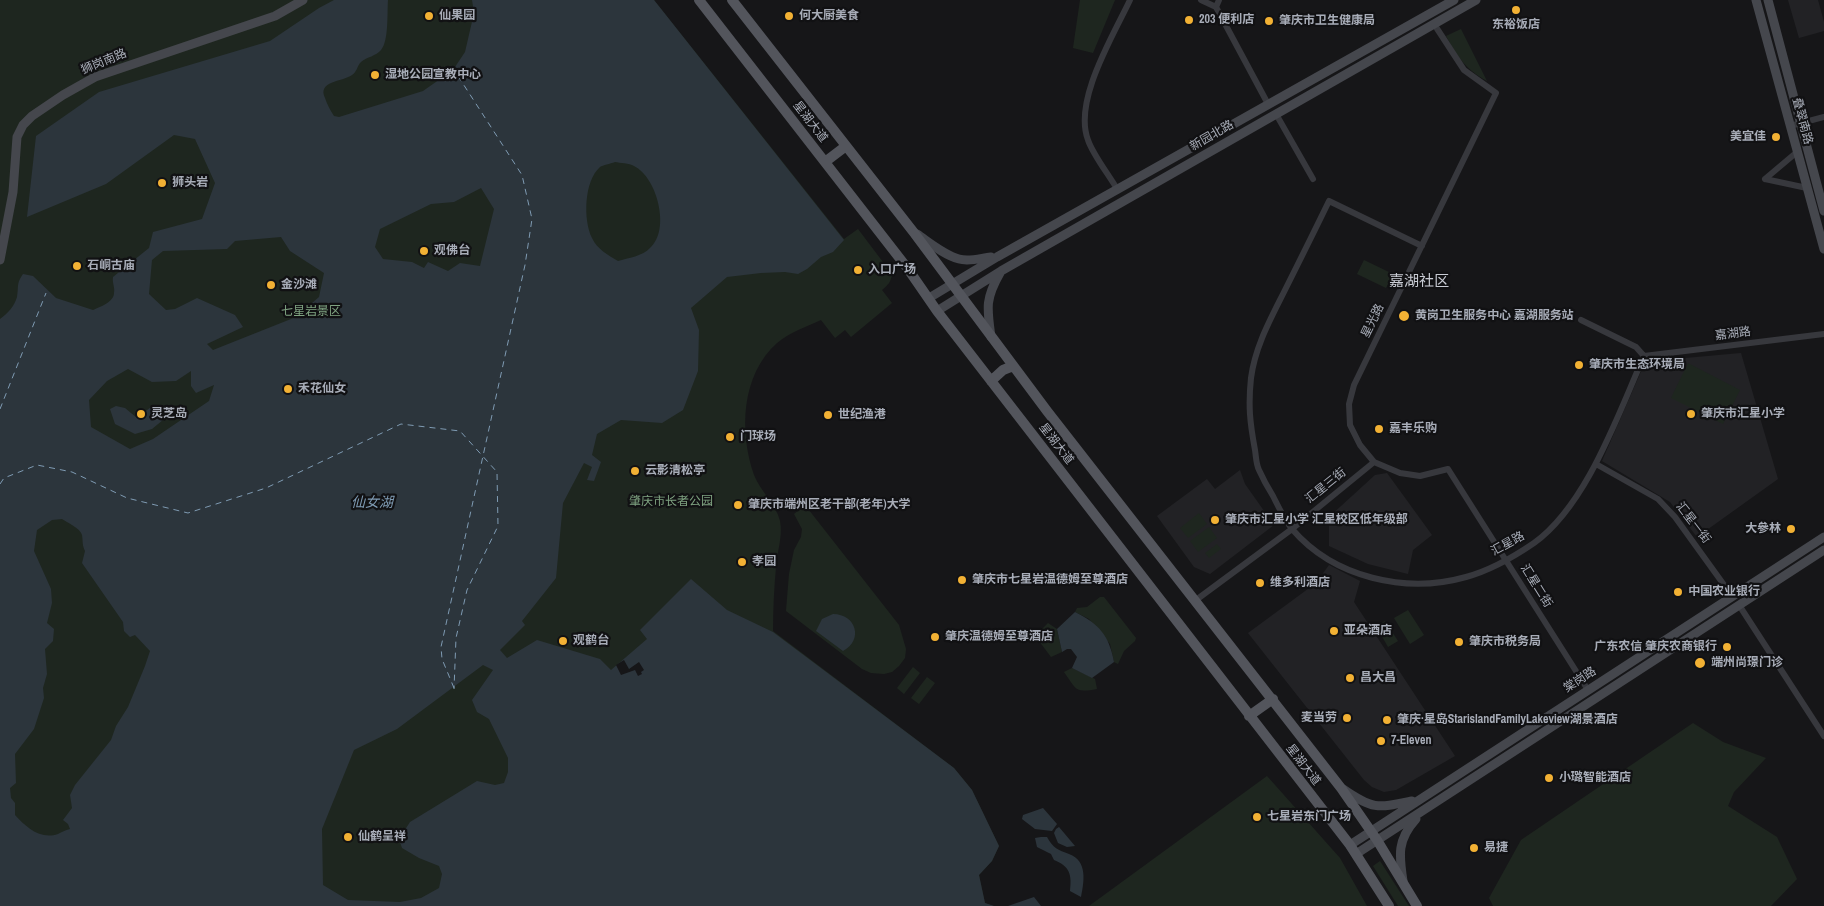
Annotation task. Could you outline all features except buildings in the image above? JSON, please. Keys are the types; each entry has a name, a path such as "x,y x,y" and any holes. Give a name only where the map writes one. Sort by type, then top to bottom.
{"main road":[{"name":"狮岗南路","path":"0,260 13,192 17,137 23,125 32,116 62,95 95,77 275,16 304,0"},
{"name":"星湖大道","path":"699,0 908,269 937,311 1353,850 1389,906"},
{"name":"星湖大道","path":"732,0 916,234 1013,366 1341,788 1377,840 1417,906"},
{"name":"新园北路","path":"937,311 1000,271 1476,0"},
{"name":"叠翠南路","path":"1756,0 1824,249"},
{"name":"叠翠南路","path":"1768,0 1824,211"},
{"name":"新园北路","path":"929,298 952,282 1450,1"},
{"path":"825,162 846,146"},
{"path":"1797,152 1808,149"},
{"path":"1807,188 1817,186"},
{"path":"1048,229 1047,234 1050,239 1056,240"},
{"path":"916,234 944,253 958,259 996,257"},
{"path":"992,337 988,316 988,298 1000,271"},
{"path":"991,381 1003,370 1013,366"},
{"name":"棠岗路","path":"1353,850 1371,831 1417,800 1824,537"},
{"name":"棠岗路","path":"1353,850 1377,840 1824,550"},
{"path":"1250,716 1273,699"},
{"path":"1527,729 1533,739"},
{"path":"1341,788 1373,806 1383,807 1417,800"},
{"path":"1404,884 1400,857 1401,846 1410,825 1424,810"}],"street":[{"path":"1118,189 1088,141 1084,126 1086,104 1091,84 1130,0"},
{"path":"1201,0 1216,7 1268,104"},
{"path":"1216,7 1220,0"},
{"name":"星光路","path":"1434,24 1464,70 1496,93 1354,385 1348,404 1350,425 1360,446 1374,462 1400,473 1420,476 1448,469"},
{"path":"1276,114 1313,179"},
{"path":"1790,126 1824,117"},
{"path":"1797,152 1765,179 1807,188"},
{"name":"汇星路","path":"1422,246 1329,202 1259,342 1251,377 1248,412 1258,469 1292,529 1306,543 1336,564 1377,580 1410,584 1441,582 1468,577 1506,560 1535,542 1561,518 1586,482 1596,464 1644,356"},
{"path":"1581,320 1636,347 1644,356"},
{"name":"嘉湖路","path":"1644,356 1824,334"},
{"name":"汇星三街","path":"1196,600 1292,529 1374,462"},
{"name":"汇星一街","path":"1596,464 1658,499 1676,517 1732,596"},
{"name":"汇星二街","path":"1448,469 1588,690"},
{"path":"1739,605 1824,736"}],"shaded area":[{"path":"1788,0 1818,0 1824,22 1824,31 1799,38"},
{"name":"肇庆市汇星小学","path":"1741,353 1778,479 1697,537 1670,502 1602,461 1643,367 1652,361"},
{"name":"肇庆市汇星小学 汇星校区低年级部","path":"1240,470 1245,484 1274,525 1210,574 1194,567 1157,516 1207,479 1215,489"},
{"path":"1387,473 1432,535 1413,550 1408,574 1368,564 1329,546 1329,517 1375,475"},
{"path":"1329,565 1360,581 1354,602 1455,756 1396,790 1384,792 1372,787 1364,780 1248,633 1316,583"}],"green space":[{"name":"仙女湖","path":"0,0 654,0 844,239 858,229 892,274 889,283 882,290 892,303 851,337 845,330 835,338 821,320 793,333 777,343 765,356 756,371 750,387 745,423 749,458 754,475 775,509 781,527 773,607 773,631 954,768 972,790 999,846 992,861 979,875 985,903 994,906 0,906"},
{"path":"1080,0 1115,0 1093,53 1073,48"},
{"path":"1461,29 1487,81 1473,72 1463,62 1446,36"},
{"path":"1364,260 1393,274 1386,288 1357,274"},
{"path":"1688,363 1740,390 1723,424 1671,398"},
{"path":"805,505 899,625 906,649 905,658 892,672 884,674 871,673 862,669 786,611 789,574 794,550 801,537 802,529 794,514"},
{"path":"1199,513 1207,524 1188,538 1180,528"},
{"path":"1209,527 1217,538 1198,552 1190,541"},
{"path":"1217,544 1221,549 1209,558 1205,553"},
{"path":"1100,597 1104,597 1136,638 1124,651 1118,664 1114,662 1110,644 1089,619 1075,612 1077,608 1087,607"},
{"path":"1408,610 1424,635 1410,644 1394,618"},
{"path":"1385,621 1398,641 1388,647 1376,626"},
{"path":"1048,623 1057,629 1062,652 1051,657 1036,637"},
{"path":"913,667 920,673 904,694 897,688"},
{"path":"1072,668 1095,679 1097,689 1084,691 1077,689 1064,672"},
{"path":"927,677 935,683 919,704 911,698"},
{"path":"1693,723 1723,742 1766,758 1734,792 1728,806 1777,837 1797,879 1771,906 1493,906 1489,898 1521,840"},
{"name":"七星岩东门广场","path":"1267,776 1340,858 1367,906 1089,906"},
{"path":"1380,861 1409,906 1398,906 1373,866"}],"water":[{"name":"仙女湖","path":"334,0 388,0 384,46 377,54 361,62 352,75 324,88 323,92 329,107 334,116 339,117 423,91 453,70 465,52 474,13 472,0 654,0 844,240 833,252 821,257 798,274 785,272 761,273 727,277 691,308 699,330 698,371 683,410 662,423 621,420 597,434 592,455 601,462 594,481 587,480 592,467 584,463 563,503 556,578 522,621 525,625 500,650 507,658 537,640 600,659 611,670 647,639 640,630 691,579 727,610 773,632 954,768 972,790 999,846 992,861 979,875 985,903 994,906 0,906 0,319 14,304 23,274 33,276 56,298 93,310 106,304 113,296 113,277 149,248 153,232 202,219 215,183 195,139 174,135 106,184 27,217 36,136 99,92 270,41","holes":["615,162 630,164 642,172 649,181 655,192 658,204 660,229 656,240 647,251 618,261 594,242 589,230 586,211 591,181 600,167","481,188 494,209 480,266 460,263 448,271 428,262 424,268 412,262 383,259 375,247 380,229 431,204 454,202","281,237 290,251 324,273 319,297 296,317 213,350 207,344 243,327 235,315 197,298 175,309 166,310 149,294 152,260 163,251 227,249 235,241","128,369 152,382 176,381 191,371 191,386 196,393 214,385 209,401 153,439 130,449 91,427 89,400 107,381","62,519 79,530 82,535 85,551 82,563 123,622 124,631 130,637 135,635 150,651 128,707 116,726 111,740 75,785 70,795 72,808 63,820 70,829 51,835 39,834 15,815 15,803 11,798 10,788 16,783 15,754 34,729 44,698 43,688 47,674 45,649 53,641 54,629 47,623 52,603 51,589 34,551 37,530 52,520","483,665 493,670 472,700 477,712 489,719 508,758 508,772 504,783 495,785 477,781 410,822 399,839 402,848 419,858 439,866 442,874 439,888 421,898 400,902 348,900 323,885 322,829 354,750 397,729"]},
{"path":"116,406 125,408 137,418 151,407 165,406 169,415 152,429 135,434 115,424 110,409"},
{"path":"1075,612 1091,621 1102,631 1112,653 1114,662 1092,678 1072,668 1077,657 1071,649 1062,652 1057,629"},
{"path":"833,614 847,618 854,628 854,641 843,651 816,631 822,619"},
{"path":"1043,808 1057,824 1052,831 1035,829 1022,819 1023,815"},
{"path":"1059,827 1075,846 1067,847 1058,843 1054,833"},
{"path":"1047,837 1056,848 1075,857 1079,862 1083,872 1081,897 1070,891 1071,880 1067,868 1054,860 1051,854 1037,847 1035,838"},
{"path":"1034,897 1041,906 1008,906"}],"pier":[{"path":"624,660 629,669 639,662 644,670 641,672 642,674 638,676 635,670 621,675 616,665"}],"ferry route":[{"path":"454,688 442,659 441,647 525,265 532,219 522,175 458,76"},
{"path":"0,409 46,293"},
{"path":"0,484 4,478 37,465 72,472 127,498 188,513 266,488 401,424 460,431 497,472 498,526 467,590 456,638 454,689"}],"place":[{"name":"东裕饭店","path":"1516,10"},
{"name":"仙果园","path":"429,16"},
{"name":"何大厨美食","path":"789,16"},
{"name":"203 便利店","path":"1189,20"},
{"name":"肇庆市卫生健康局","path":"1269,21"},
{"name":"湿地公园宣教中心","path":"375,75"},
{"name":"美宜佳","path":"1776,137"},
{"name":"狮头岩","path":"162,183"},
{"name":"观佛台","path":"424,251"},
{"name":"石峒古庙","path":"77,266"},
{"name":"入口广场","path":"858,270"},
{"name":"金沙滩","path":"271,285"},
{"name":"黄岗卫生服务中心 嘉湖服务站","path":"1404,316"},
{"name":"肇庆市生态环境局","path":"1579,365"},
{"name":"禾花仙女","path":"288,389"},
{"name":"灵芝岛","path":"141,414"},
{"name":"肇庆市汇星小学","path":"1691,414"},
{"name":"世纪渔港","path":"828,415"},
{"name":"嘉丰乐购","path":"1379,429"},
{"name":"门球场","path":"730,437"},
{"name":"云影清松亭","path":"635,471"},
{"name":"肇庆市端州区老干部(老年)大学","path":"738,505"},
{"name":"肇庆市汇星小学 汇星校区低年级部","path":"1215,520"},
{"name":"大參林","path":"1791,529"},
{"name":"孝园","path":"742,562"},
{"name":"肇庆市七星岩温德姆至尊酒店","path":"962,580"},
{"name":"维多利酒店","path":"1260,583"},
{"name":"中国农业银行","path":"1678,592"},
{"name":"亚朵酒店","path":"1334,631"},
{"name":"肇庆温德姆至尊酒店","path":"935,637"},
{"name":"观鹤台","path":"563,641"},
{"name":"肇庆市税务局","path":"1459,642"},
{"name":"广东农信 肇庆农商银行","path":"1727,647"},
{"name":"端州尚璟门诊","path":"1700,663"},
{"name":"昌大昌","path":"1350,678"},
{"name":"麦当劳","path":"1347,718"},
{"name":"肇庆·星岛StarislandFamilyLakeview湖景酒店","path":"1387,720"},
{"name":"7-Eleven","path":"1381,741"},
{"name":"小璐智能酒店","path":"1549,778"},
{"name":"七星岩东门广场","path":"1257,817"},
{"name":"仙鹤呈祥","path":"348,837"},
{"name":"易捷","path":"1474,848"}],"district":[{"name":"嘉湖社区","path":"1419,282"}],"park label":[{"name":"七星岩景区","path":"311,312"},
{"name":"肇庆市长者公园","path":"671,502"}]}
